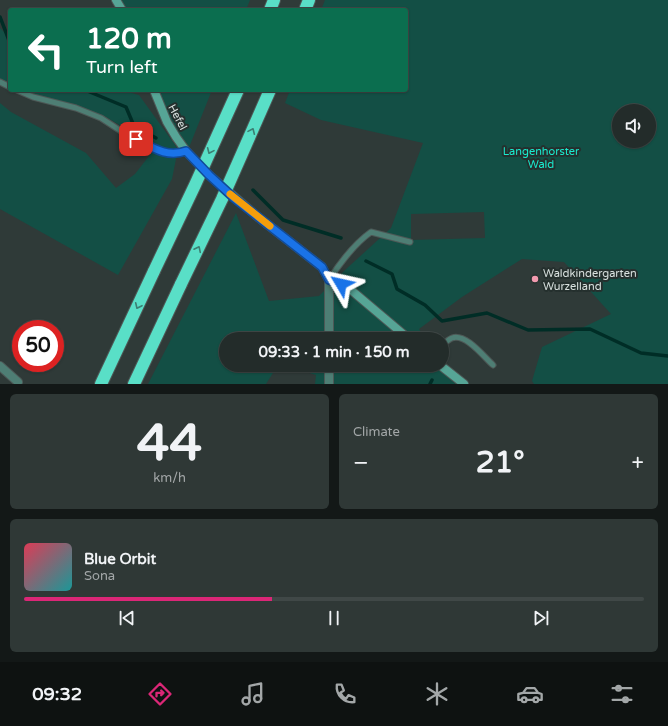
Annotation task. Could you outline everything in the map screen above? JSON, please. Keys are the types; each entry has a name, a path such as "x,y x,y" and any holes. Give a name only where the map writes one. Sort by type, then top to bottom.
{"highway":[{"path":"101,384 237,92"},
{"path":"134,384 222,199 269,92"}],"main road":[{"name":"Hefel","path":"155,92 167,122 186,151 234,198 322,267 329,280"},
{"path":"329,280 341,284 351,290 401,332"},
{"path":"449,372 464,384"}],"street":[{"path":"329,280 329,332"},
{"path":"0,366 18,382"},
{"path":"329,372 329,384"}],"lane":[{"path":"22,92 33,97 76,108 101,118 124,133 160,151 176,154 186,151"},
{"path":"329,280 336,268 362,239 371,232 410,242"},
{"path":"449,340 453,337 460,337 469,341 493,365"}],"green space":[{"path":"116,0 250,0 247,8 121,8"},
{"name":"Langenhorster Wald","path":"325,0 668,0 668,384 534,384 532,381 542,347 611,314 564,262 522,259 462,297 419,329 421,332 219,332 219,372 274,372 266,384 148,384 236,213 269,301 319,296 391,228 423,143 321,120 285,103 289,92 408,92 408,8 322,8","holes":["484,212 485,238 411,240 411,214"]},
{"path":"0,28 8,36 8,84 0,81"},
{"path":"26,92 128,92 139,95 178,149 172,179 118,275 0,209 0,103 11,112 86,153 116,188 135,174 156,147 106,117"},
{"path":"155,92 211,92 190,145 186,151"},
{"path":"449,370 459,384 315,384 316,375 307,372 449,372"}],"waterway":[{"path":"0,17 8,38"},
{"path":"90,92 126,107 134,126 156,138"},
{"path":"253,190 283,220 341,238"},
{"path":"366,261 392,274 397,289 425,305 442,321 487,313 528,330 590,329 641,353 668,356"},
{"path":"430,384 432,380"}],"slow traffic":[{"path":"230,194 270,226"}],"place":[{"name":"Waldkindergarten Wurzelland","path":"535,279"}],"route":[{"path":"136,139 160,151 176,154 186,151 234,198 322,267 329,280 341,284"}]}
